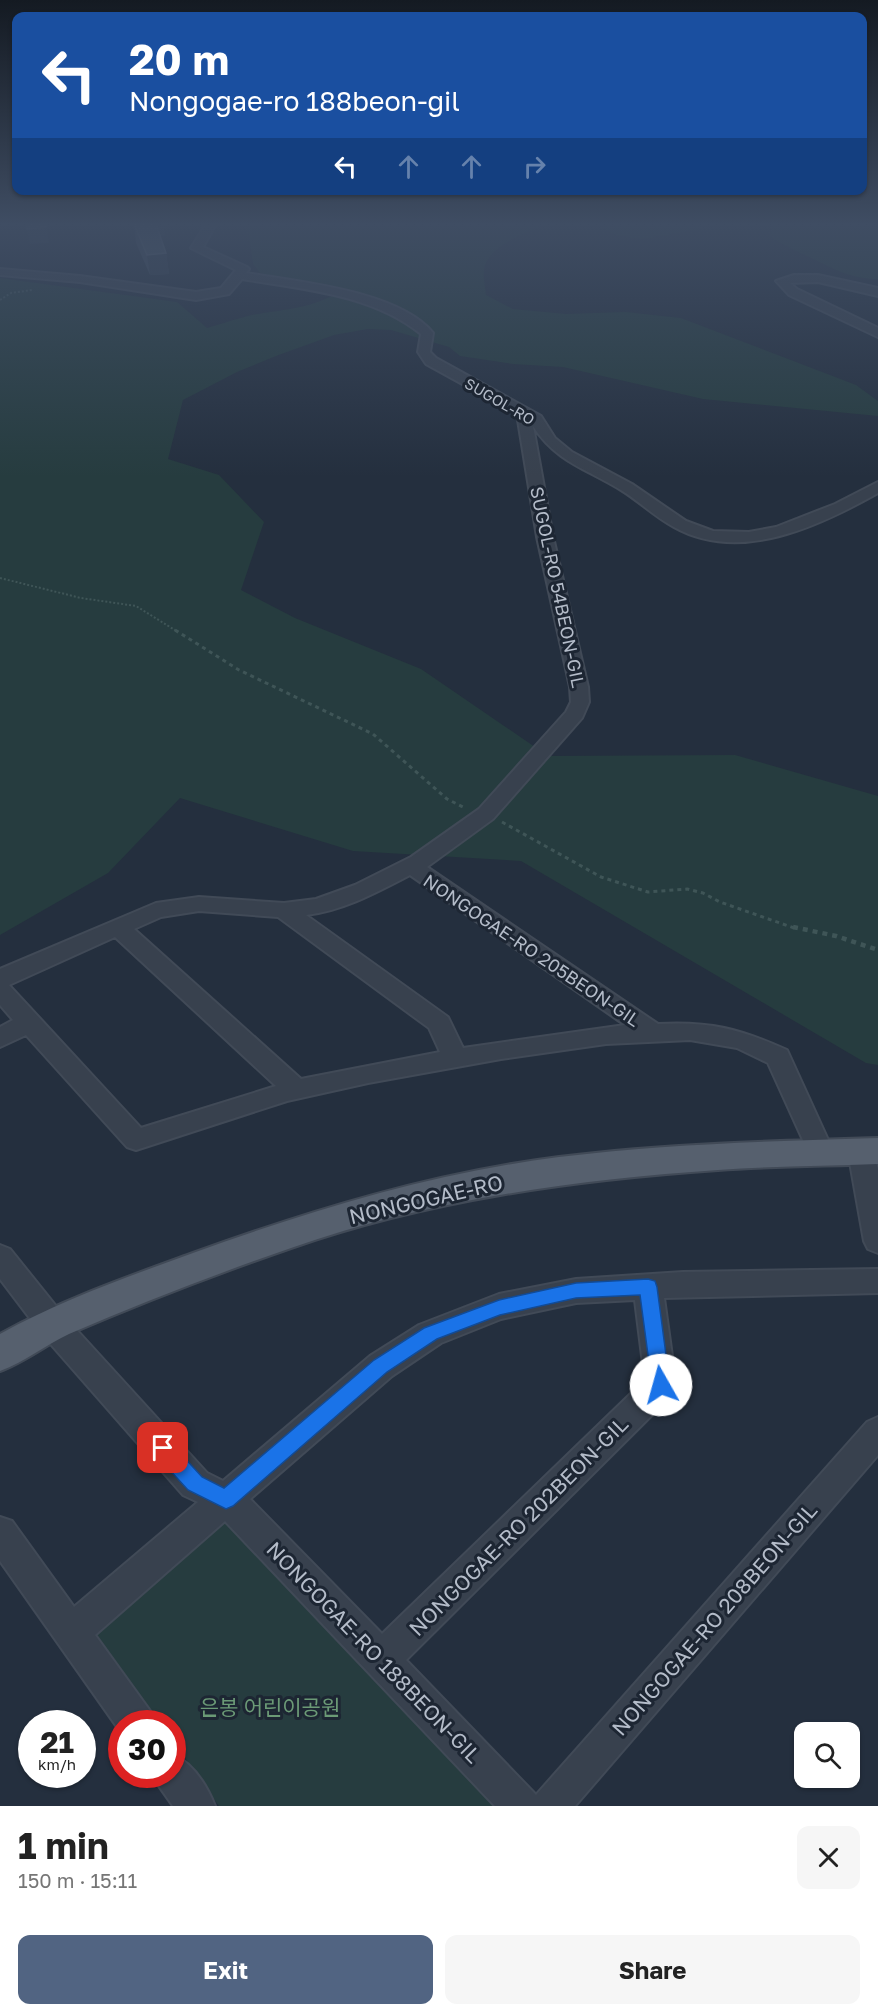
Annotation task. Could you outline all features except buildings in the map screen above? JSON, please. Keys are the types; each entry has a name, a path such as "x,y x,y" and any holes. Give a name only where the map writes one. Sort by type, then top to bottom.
{"main road":[{"name":"NONGOGAE-RO","path":"0,1354 52,1324 140,1288 288,1234 413,1198 558,1171 719,1156 869,1151"}],"street":[{"name":"SUGOL-RO","path":"389,308 418,323 428,333 424,352 431,361 536,419 550,441 567,455 627,487 680,524 711,536 749,537 780,531 841,507 878,487"},
{"path":"827,308 878,333"},
{"name":"SUGOL-RO 54BEON-GIL","path":"0,979 156,910 199,904 284,910 319,906 363,890 411,866 486,814 575,714 580,702 579,687 545,537 524,412"},
{"name":"NONGOGAE-RO 205BEON-GIL","path":"411,866 654,1033"},
{"path":"284,910 439,1023 455,1058"},
{"path":"118,927 297,1090"},
{"name":"NONGOGAE-RO 205BEON-GIL","path":"0,990 136,1140 297,1090 368,1074 606,1035 690,1031 742,1040 778,1057 821,1153"},
{"path":"0,1038 29,1022"},
{"path":"869,1151 878,1241"},
{"name":"NONGOGAE-RO 188BEON-GIL","path":"0,1257 52,1324 195,1484 226,1499 520,1806"},
{"path":"71,1632 381,1366 430,1334 499,1307 576,1291 878,1281"},
{"name":"NONGOGAE-RO 202BEON-GIL","path":"381,1660 661,1385 648,1287"},
{"name":"NONGOGAE-RO 208BEON-GIL","path":"550,1806 878,1432"},
{"path":"0,1533 127,1710"},
{"path":"183,1788 196,1806"}],"path":[{"path":"0,578 81,598 136,606 239,670 373,734 447,799 471,812 486,814 601,878 648,892 687,889 703,893 720,902 801,930 836,936 878,950"}],"green space":[{"path":"0,308 184,308 207,328 251,315 290,309 512,308 566,314 626,312 681,318 856,385 878,401 878,416 703,399 563,367 513,364 460,356 449,347 391,330 368,329 334,335 276,356 237,372 183,400 168,459 219,475 264,522 241,590 295,618 421,669 548,756 735,755 878,796 878,1065 866,1063 521,861 353,851 180,798 108,873 0,935"},
{"name":"은봉 어린이공원","path":"224,1517 500,1806 219,1806 186,1759 186,1710 151,1710 95,1632"}],"route":[{"path":"163,1448 195,1484 226,1499 381,1366 430,1334 499,1307 576,1291 648,1287 661,1385"}]}
